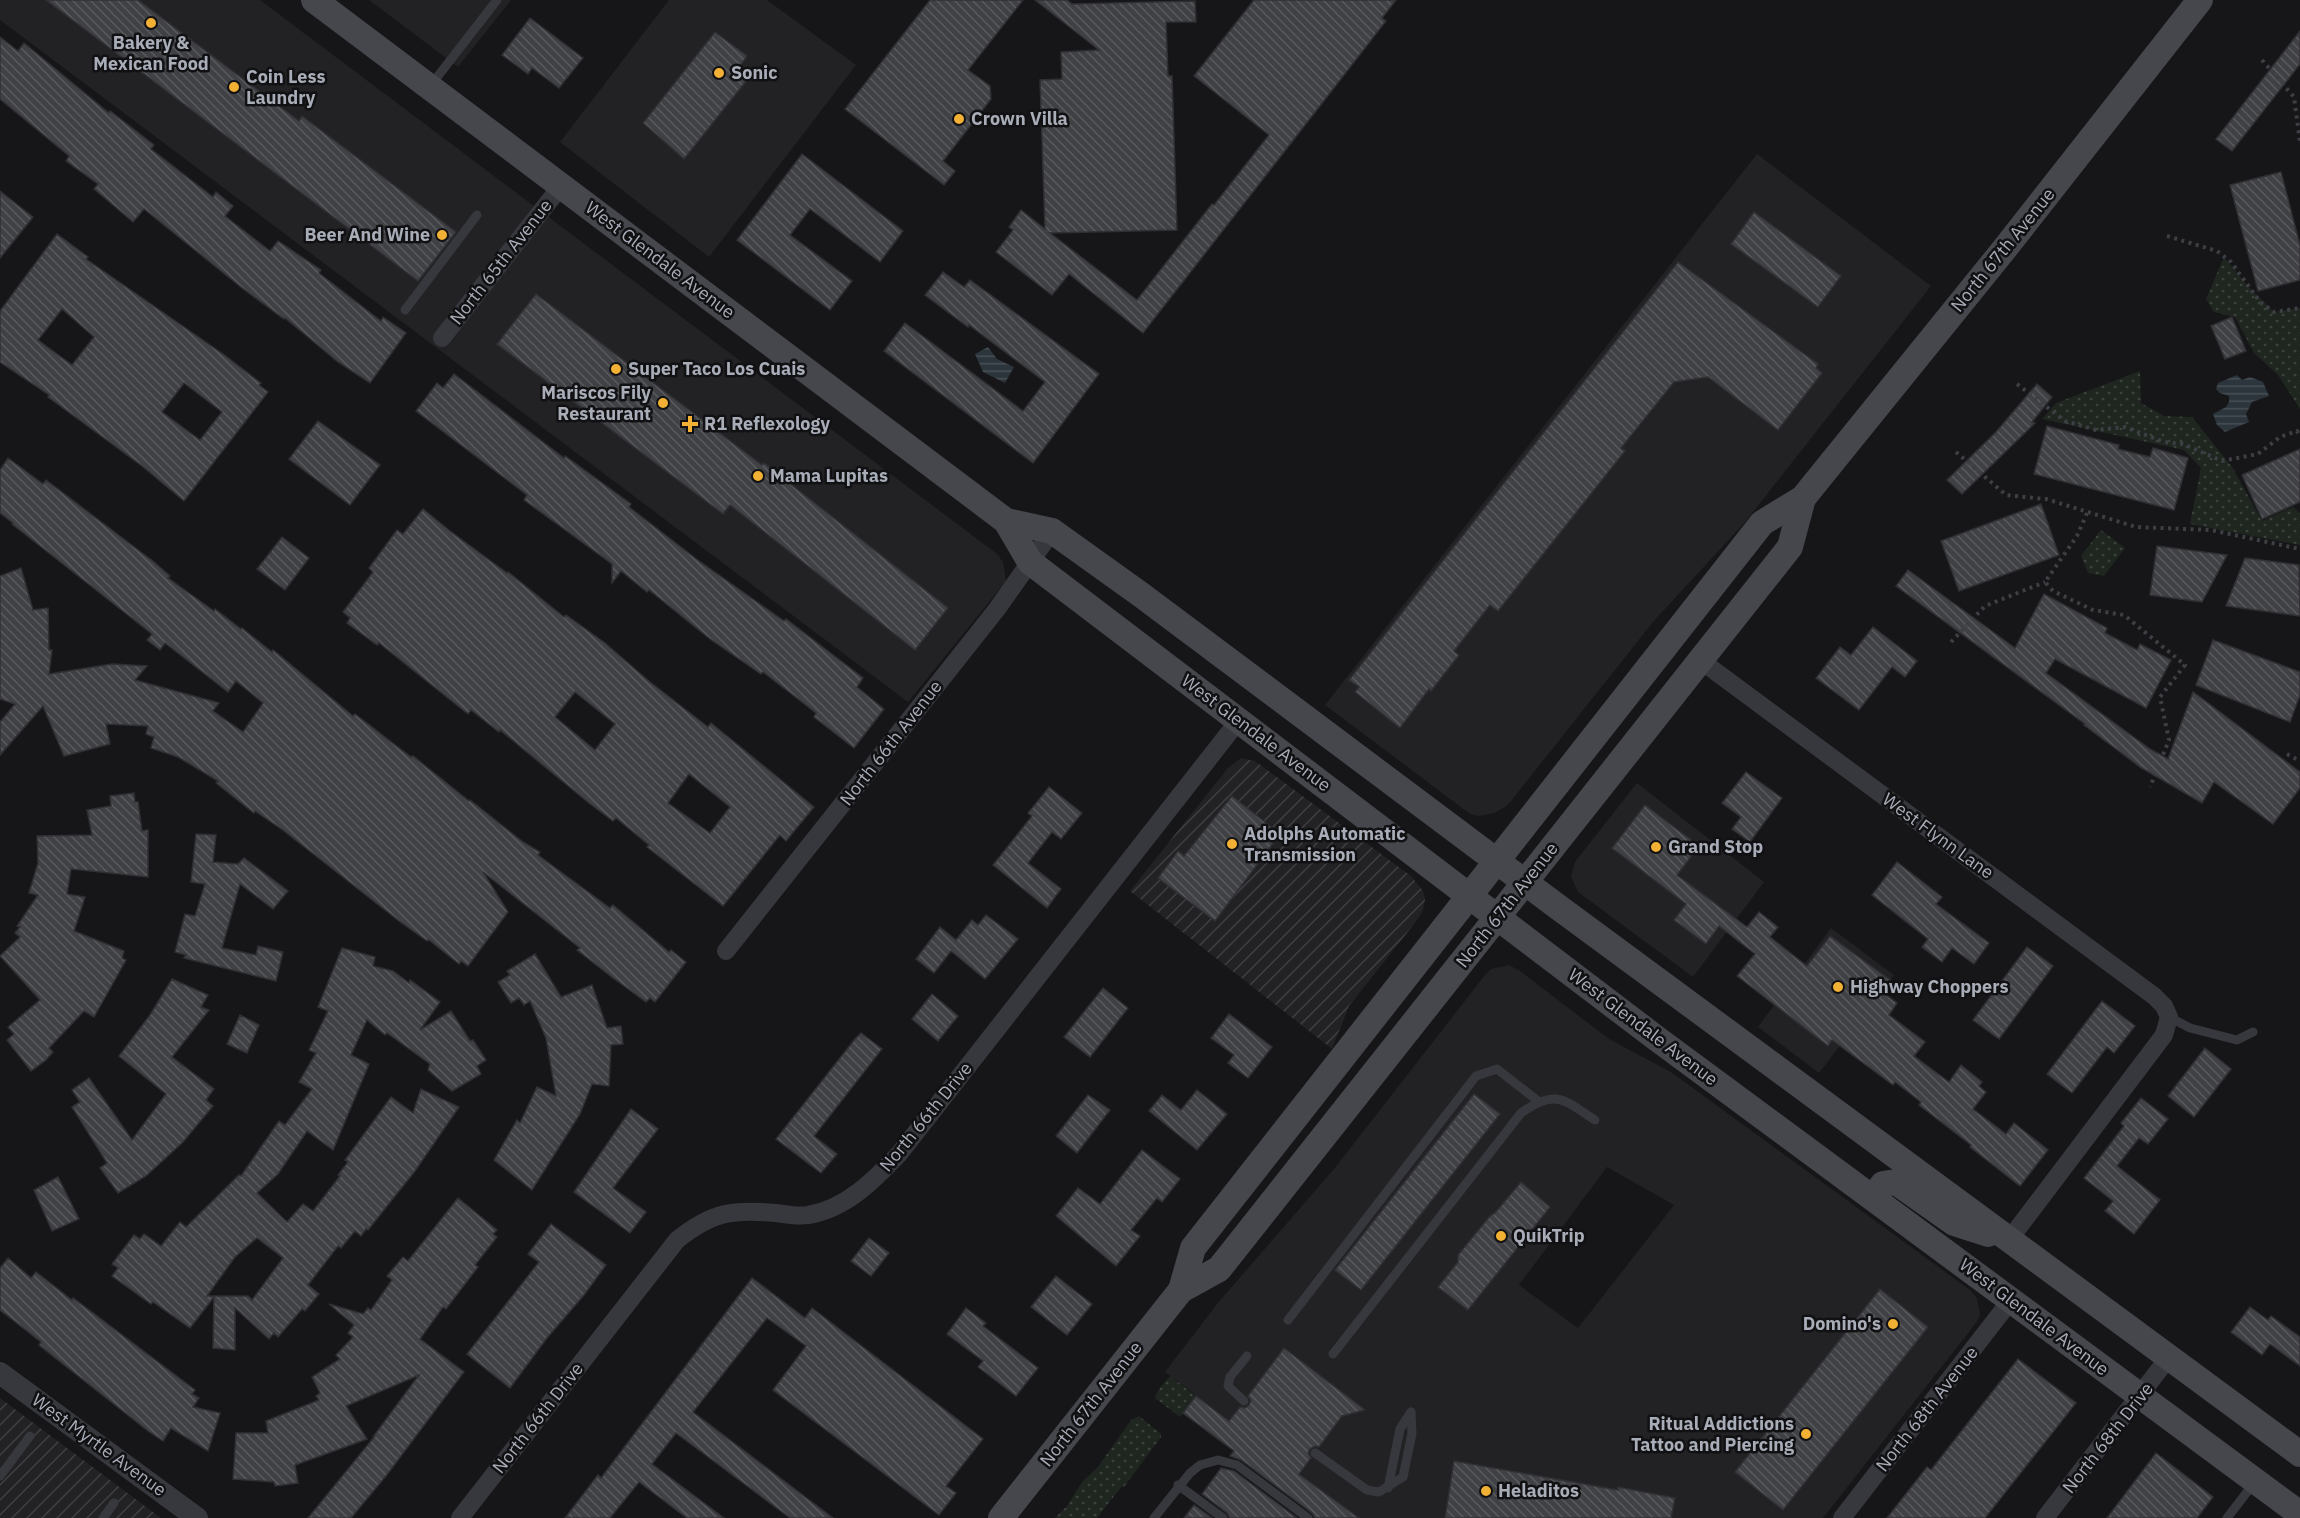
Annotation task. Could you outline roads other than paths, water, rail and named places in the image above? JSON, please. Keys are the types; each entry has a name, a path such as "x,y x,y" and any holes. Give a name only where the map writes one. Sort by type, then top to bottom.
{"main road":[{"name":"West Glendale Avenue","path":"314,0 1005,521 1030,561 1498,918 1656,1038 2300,1514"},
{"name":"North 67th Avenue","path":"1001,1518 1181,1290 1194,1248 1762,523 1803,498 2006,247 2200,0"},
{"name":"North 67th Avenue","path":"1181,1290 1219,1269 1790,547 1803,498"},
{"name":"West Glendale Avenue","path":"1005,521 1052,531 1140,594 1496,861 2300,1454"},
{"path":"1873,1197 1883,1184 1889,1181 1896,1182 1954,1223 2009,1240"}],"street":[{"name":"North 65th Avenue","path":"442,338 561,186"},
{"name":"North 66th Avenue","path":"726,951 997,609 1052,531"},
{"name":"West Flynn Lane","path":"1700,660 2154,996 2164,1006 2169,1017"},
{"name":"North 66th Drive","path":"460,1518 678,1240 706,1219 728,1213 746,1210 807,1216 838,1205 869,1184 899,1154 1239,720"},
{"path":"2009,1240 2150,1055 2164,1035 2169,1017"},
{"name":"North 68th Avenue","path":"1842,1518 2011,1300"},
{"name":"North 68th Drive","path":"2046,1518 2169,1357"},
{"name":"West Myrtle Avenue","path":"0,1373 197,1518"}],"lane":[{"path":"430,87 497,0"},
{"path":"405,310 477,215"},
{"path":"2169,1017 2190,1028 2237,1040 2253,1032"},
{"path":"1288,1320 1476,1076 1497,1069 1538,1101"},
{"path":"1333,1354 1521,1113 1538,1101 1562,1099 1595,1120"},
{"path":"1244,1401 1228,1386 1230,1377 1247,1356"},
{"path":"1315,1453 1367,1490 1379,1492 1403,1478 1412,1433 1411,1412"},
{"path":"0,1476 30,1436"},
{"path":"1154,1518 1178,1485 1200,1465 1209,1461 1226,1461 1237,1466 1308,1518"},
{"path":"2227,1518 2256,1481"},
{"path":"1178,1485 1222,1518"},
{"path":"103,1518 114,1503"}],"place":[{"name":"Bakery & Mexican Food","path":"151,23"},
{"name":"Sonic","path":"719,73"},
{"name":"Coin Less Laundry","path":"234,87"},
{"name":"Crown Villa","path":"959,119"},
{"name":"Beer And Wine","path":"442,235"},
{"name":"Super Taco Los Cuais","path":"616,369"},
{"name":"Mariscos Fily Restaurant","path":"663,403"},
{"name":"R1 Reflexology","path":"690,424"},
{"name":"Mama Lupitas","path":"758,476"},
{"name":"Adolphs Automatic Transmission","path":"1232,844"},
{"name":"Grand Stop","path":"1656,847"},
{"name":"Highway Choppers","path":"1838,987"},
{"name":"QuikTrip","path":"1501,1236"},
{"name":"Domino's","path":"1893,1324"},
{"name":"Ritual Addictions Tattoo and Piercing","path":"1806,1434"},
{"name":"Heladitos","path":"1486,1491"}]}
